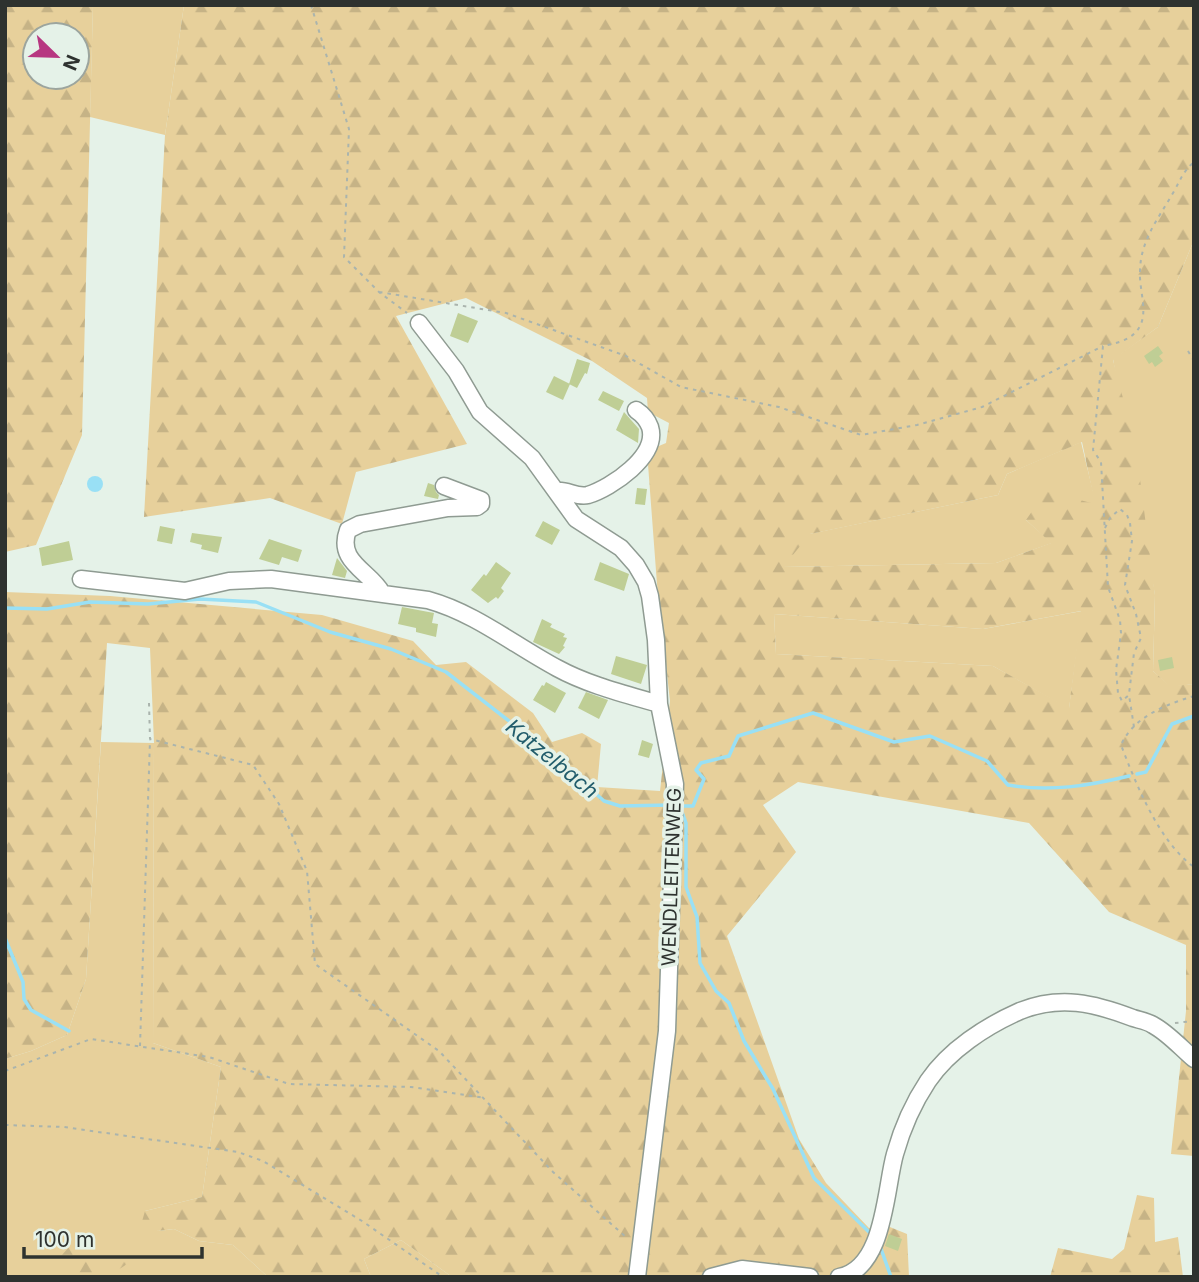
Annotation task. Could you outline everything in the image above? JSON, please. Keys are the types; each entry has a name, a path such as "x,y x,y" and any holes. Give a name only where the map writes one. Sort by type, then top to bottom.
{"street":[{"name":"WENDLLEITENWEG","path":"419,323 456,371 480,412 532,458 576,519 621,548 646,582 656,640 659,704 675,784 667,1031 637,1277"},
{"path":"555,491 589,495 626,474 641,456 650,436 648,423 636,410"},
{"path":"382,593 348,555 345,538 348,530 360,524 448,508 475,508 481,504 481,499 476,496 444,486"},
{"path":"81,579 185,591 229,581 271,579 409,596 448,606 559,670 659,704"},
{"path":"839,1277 860,1267 872,1250 882,1222 896,1151 914,1107 928,1082 946,1059 1004,1018 1033,1006 1059,1001 1085,1002 1153,1024 1194,1059"},
{"path":"711,1277 742,1269 810,1277"}],"path":[{"path":"311,5 349,129 344,257 380,292 419,323"},
{"path":"380,292 506,313 626,356 681,387 779,407 861,435 917,425 982,407 1103,346 1120,343 1134,335 1142,324 1139,271 1146,239 1183,171 1194,162"},
{"path":"1103,346 1093,450 1101,462 1108,587 1120,620 1116,670 1118,693 1122,701 1129,695"},
{"path":"1188,351 1194,361"},
{"path":"1104,530 1110,518 1120,509 1127,515 1132,541 1125,585 1136,614 1141,638 1134,653 1129,695 1133,727"},
{"path":"1194,696 1148,716 1126,734 1121,745 1135,781 1172,846 1194,867"},
{"path":"140,1047 149,702"},
{"path":"150,739 253,765 279,804 307,871 315,964 439,1051 553,1172 640,1250"},
{"path":"5,1072 91,1039 209,1057 289,1084 411,1087 486,1099"},
{"path":"5,1125 64,1127 238,1152 263,1160 362,1221 443,1277"}],"green space":[{"path":"5,5 93,5 91,83 91,21 21,21 21,91 91,91 82,435 36,545 5,552"},
{"path":"93,5 184,5 165,135 90,117"},
{"path":"184,5 1194,5 1194,240 1158,327 1113,360 1136,448 1155,595 1153,671 1170,686 1194,684 1194,1156 1171,1154 1186,1011 1186,945 1109,912 1029,823 798,782 763,805 796,852 727,936 799,1139 826,1183 869,1228 885,1225 907,1234 909,1277 452,1277 401,1240 364,1259 371,1277 268,1277 233,1245 199,1241 174,1229 158,1231 141,1225 145,1211 202,1197 221,1067 153,1043 154,743 150,648 107,643 86,979 67,1035 5,1059 5,592 110,596 322,615 413,641 436,665 466,662 533,713 552,742 582,733 601,744 597,787 660,791 670,701 657,584 647,451 666,443 669,423 648,412 647,398 592,361 466,298 396,316 467,444 356,472 342,524 270,498 144,517 165,135","holes":["1082,442 1095,504 1046,491 1026,520 1051,543 996,563 783,567 810,534 998,495 1007,474","1081,611 1069,708 993,666 776,654 774,614 983,629"]},
{"path":"1194,240 1194,684 1170,687 1153,671 1155,595 1113,359 1158,327"},
{"path":"1081,442 1096,504 1026,520 1052,543 996,563 782,567 809,534 998,495 1007,474"},
{"path":"1082,611 1069,709 993,666 776,654 774,614 983,629"},
{"path":"101,742 154,743 153,1043 221,1067 202,1197 145,1211 158,1231 174,1229 199,1241 233,1245 268,1277 5,1277 5,1059 67,1035 86,979"},
{"path":"1137,1195 1154,1198 1155,1242 1178,1237 1183,1277 1050,1277 1058,1248 1112,1259 1124,1249"},
{"path":"401,1240 452,1277 371,1277 364,1259"},
{"path":"69,1247 82,1253 130,1261 108,1273 66,1275 62,1255"}],"water":[{"path":"92,476 98,476 103,484 101,490 92,492 87,487 87,481"}],"building":[{"path":"458,313 478,321 468,343 450,336"},
{"path":"1158,346 1163,353 1159,356 1163,361 1155,367 1152,362 1149,364 1144,356"},
{"path":"577,359 590,363 587,374 585,373 577,388 569,384"},
{"path":"554,376 570,384 563,400 546,392"},
{"path":"603,391 624,401 619,411 598,400"},
{"path":"624,412 639,429 638,443 616,430"},
{"path":"428,483 434,485 438,499 424,496"},
{"path":"637,488 647,489 645,505 635,504"},
{"path":"543,521 560,530 552,545 535,536"},
{"path":"160,526 175,529 172,544 157,541"},
{"path":"192,533 222,537 218,553 201,549 202,545 190,542"},
{"path":"269,539 302,550 298,562 282,557 279,565 259,559"},
{"path":"69,541 73,560 42,566 39,548"},
{"path":"337,558 347,571 345,578 332,575"},
{"path":"496,562 511,573 501,588 504,591 498,599 496,597 488,603 471,590"},
{"path":"600,562 629,574 624,591 594,580"},
{"path":"402,607 434,613 432,623 438,624 436,637 398,624"},
{"path":"542,619 567,638 563,646 565,647 559,654 533,642"},
{"path":"616,656 647,665 641,684 611,674"},
{"path":"1172,657 1174,668 1160,671 1158,660"},
{"path":"546,682 566,693 555,713 533,700"},
{"path":"586,692 608,700 599,719 578,708"},
{"path":"642,740 653,744 649,758 638,755"},
{"path":"889,1234 902,1239 898,1251 885,1246"}],"waterway":[{"name":"Katzelbach","path":"5,608 47,609 90,602 148,604 200,599 256,602 330,632 391,649 446,672 549,752 604,801 620,806 671,805"},
{"name":"Katzelbach","path":"678,806 693,806 704,779 696,770 701,763 729,756 738,736 813,713 894,742 930,736 987,761 1008,785 1069,787 1129,776"},
{"name":"Katzelbach","path":"1137,774 1146,772 1172,724 1194,716"},
{"path":"681,809 686,823 686,887 697,917 700,963 716,991 729,1003 744,1041 773,1089 814,1178 871,1234"},
{"path":"5,938 23,982 24,999 31,1010 69,1031"},
{"path":"880,1246 891,1277"}]}
